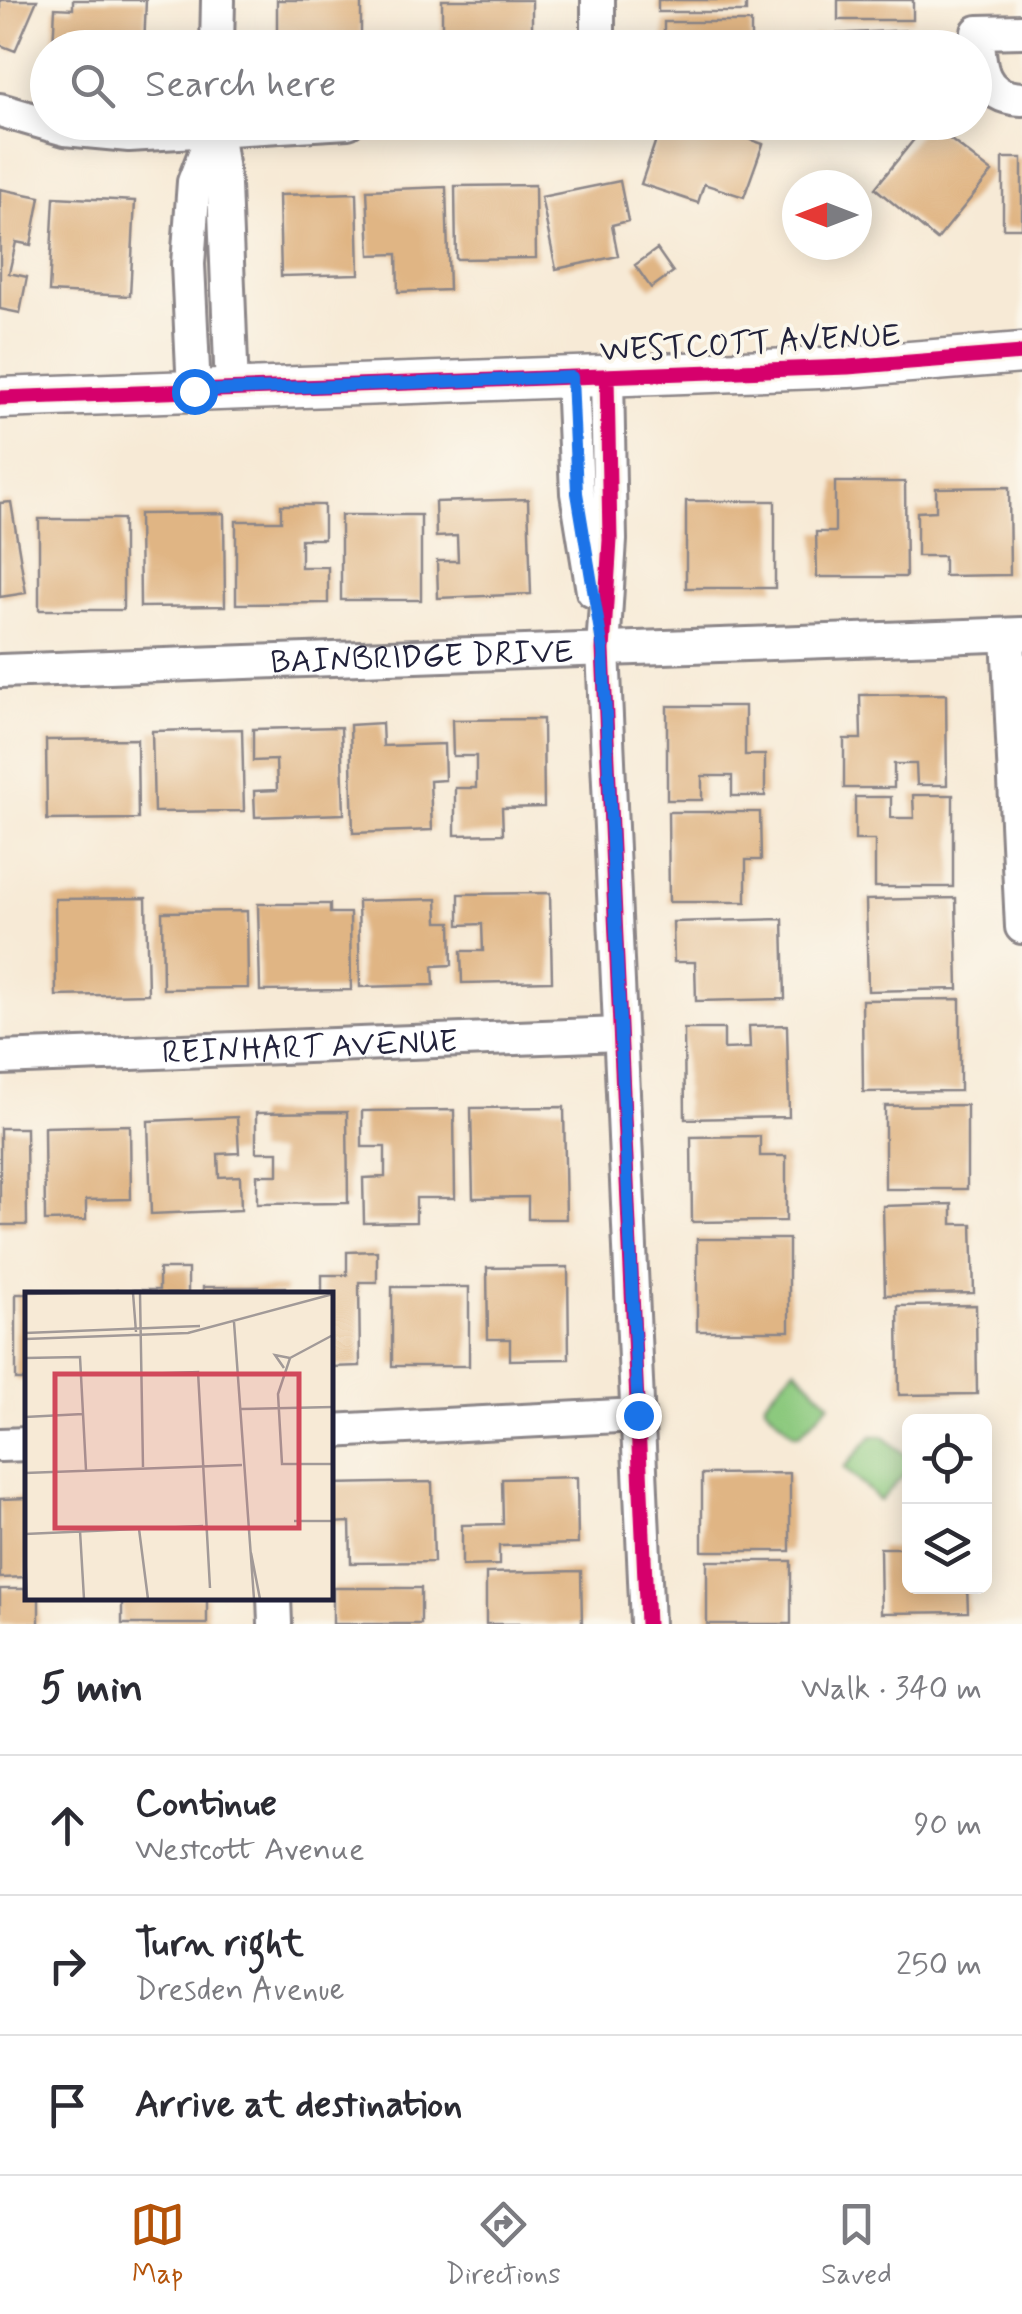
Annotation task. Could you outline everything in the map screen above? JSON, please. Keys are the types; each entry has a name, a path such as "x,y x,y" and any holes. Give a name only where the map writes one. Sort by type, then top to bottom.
{"street":[{"path":"217,30 218,0"},
{"path":"598,0 598,30"},
{"path":"978,16 1022,31"},
{"path":"992,89 1022,99"},
{"path":"0,110 30,119"},
{"path":"210,140 194,182 189,248 213,390"},
{"name":"WESTCOTT AVENUE","path":"0,398 848,367 1022,353"},
{"path":"590,377 577,493 603,650 647,1624"},
{"path":"1015,635 1022,926"},
{"name":"BAINBRIDGE DRIVE","path":"0,671 1015,635"},
{"name":"REINHART AVENUE","path":"0,1058 620,1034"},
{"path":"332,1430 638,1415"},
{"path":"0,1445 25,1444"},
{"path":"274,1599 275,1624"}],"green space":[{"path":"795,1368 830,1403 800,1434 794,1434 765,1406 765,1401"},
{"path":"872,1436 883,1436 902,1452 902,1477 880,1501 844,1468"}],"building":[{"path":"0,0 37,0 15,51 0,45"},
{"path":"73,0 146,0 145,30 54,30 55,8 73,9"},
{"path":"277,0 361,0 361,30 277,30"},
{"path":"442,0 532,0 532,30 442,30"},
{"path":"658,0 746,0 746,12 658,12"},
{"path":"838,0 913,0 913,20 838,20"},
{"path":"664,22 751,22 751,30 664,30"},
{"path":"656,140 752,140 763,144 744,197 704,184 698,203 641,184"},
{"path":"914,140 951,140 992,172 937,240 875,188"},
{"path":"1003,158 1022,158 1022,228 1003,228"},
{"path":"620,181 628,221 612,225 618,256 556,269 541,197"},
{"path":"535,185 536,258 456,259 455,186"},
{"path":"446,187 449,290 398,292 397,254 370,255 367,190"},
{"path":"0,189 40,197 31,245 16,242 9,273 27,277 20,313 0,309"},
{"path":"357,193 359,274 281,276 279,195"},
{"path":"54,197 135,201 130,296 49,292"},
{"path":"657,249 673,272 651,288 635,265"},
{"path":"835,482 905,482 906,577 817,577 816,532 835,532"},
{"path":"1009,487 1010,575 944,576 944,556 917,556 917,512 936,511 936,488"},
{"path":"528,499 531,594 438,598 437,561 458,561 457,536 436,537 435,502"},
{"path":"686,501 775,501 775,588 686,588"},
{"path":"11,502 26,593 0,597 0,503"},
{"path":"281,505 324,505 324,539 301,539 301,567 328,567 328,603 236,604 236,521 281,521"},
{"path":"224,513 225,606 140,607 139,514"},
{"path":"341,515 421,515 421,600 341,600"},
{"path":"39,519 123,519 123,610 39,610"},
{"path":"946,694 947,785 917,785 916,764 894,764 894,788 844,788 844,739 861,739 860,695"},
{"path":"667,706 745,706 745,755 765,755 765,796 732,796 732,776 702,776 702,800 667,800"},
{"path":"543,719 544,807 502,808 503,834 455,835 455,788 476,788 476,756 453,756 452,720"},
{"path":"382,723 383,746 444,744 445,780 430,781 432,830 353,833 350,725"},
{"path":"341,727 344,814 255,817 254,791 277,790 276,760 253,761 253,729"},
{"path":"242,729 244,811 154,812 152,731"},
{"path":"137,739 138,819 47,820 46,740"},
{"path":"913,795 953,795 953,887 875,887 875,840 855,840 855,797 891,797 891,818 914,818"},
{"path":"668,812 760,812 761,860 746,860 746,902 669,902"},
{"path":"550,893 552,981 462,983 461,951 483,951 482,924 459,925 459,894"},
{"path":"146,898 148,994 56,996 55,899"},
{"path":"956,898 958,989 868,991 866,900"},
{"path":"437,899 438,922 451,922 452,965 433,966 434,985 360,987 358,901"},
{"path":"258,904 330,904 330,913 350,913 351,990 260,991"},
{"path":"247,911 248,988 163,989 162,912"},
{"path":"783,919 785,999 696,1001 695,962 674,962 673,922"},
{"path":"960,999 960,1091 863,1092 862,1000"},
{"path":"787,1025 789,1117 685,1119 684,1029 724,1029 724,1049 750,1048 749,1026"},
{"path":"967,1105 967,1189 885,1189 885,1106"},
{"path":"564,1107 566,1219 528,1219 528,1197 473,1198 471,1108"},
{"path":"454,1110 455,1198 416,1198 416,1222 364,1223 363,1178 385,1177 385,1147 362,1147 362,1111"},
{"path":"347,1112 348,1203 257,1204 257,1175 278,1175 278,1152 256,1152 256,1113"},
{"path":"237,1117 239,1153 218,1154 219,1177 240,1176 241,1210 151,1214 148,1121"},
{"path":"130,1125 131,1199 86,1200 86,1220 45,1221 44,1127"},
{"path":"0,1128 26,1128 27,1225 0,1225"},
{"path":"760,1136 760,1156 786,1156 786,1221 692,1222 691,1137"},
{"path":"952,1204 952,1224 972,1224 974,1293 885,1295 883,1206"},
{"path":"697,1239 789,1239 789,1331 697,1331"},
{"path":"377,1251 377,1282 359,1282 360,1366 332,1367 332,1292 322,1292 322,1275 347,1275 347,1252"},
{"path":"568,1267 569,1359 510,1360 510,1339 488,1339 487,1268"},
{"path":"159,1269 188,1269 188,1292 116,1292 116,1290 159,1290"},
{"path":"203,1287 285,1287 285,1292 203,1292"},
{"path":"392,1287 469,1287 469,1366 392,1366"},
{"path":"16,1294 25,1294 25,1380 16,1380"},
{"path":"976,1305 977,1394 899,1395 898,1306"},
{"path":"790,1473 790,1551 702,1551 702,1474"},
{"path":"577,1477 578,1544 499,1546 499,1565 462,1566 462,1525 503,1524 502,1479"},
{"path":"432,1482 434,1562 351,1563 350,1522 332,1523 332,1484"},
{"path":"25,1498 25,1577 0,1578 0,1499"},
{"path":"880,1548 902,1548 902,1594 967,1594 968,1612 881,1613"},
{"path":"707,1561 791,1561 791,1624 707,1624"},
{"path":"581,1571 582,1624 486,1624 486,1573"},
{"path":"333,1588 421,1588 421,1624 333,1624"},
{"path":"0,1589 25,1589 25,1599 39,1599 39,1624 0,1624"},
{"path":"122,1599 207,1599 207,1624 122,1624"}],"cycle path":[{"path":"0,398 848,367 1022,353"},
{"path":"607,376 610,540 603,650 647,1624"}],"route":[{"path":"194,391 572,377 577,493 603,650 638,1415"}]}
